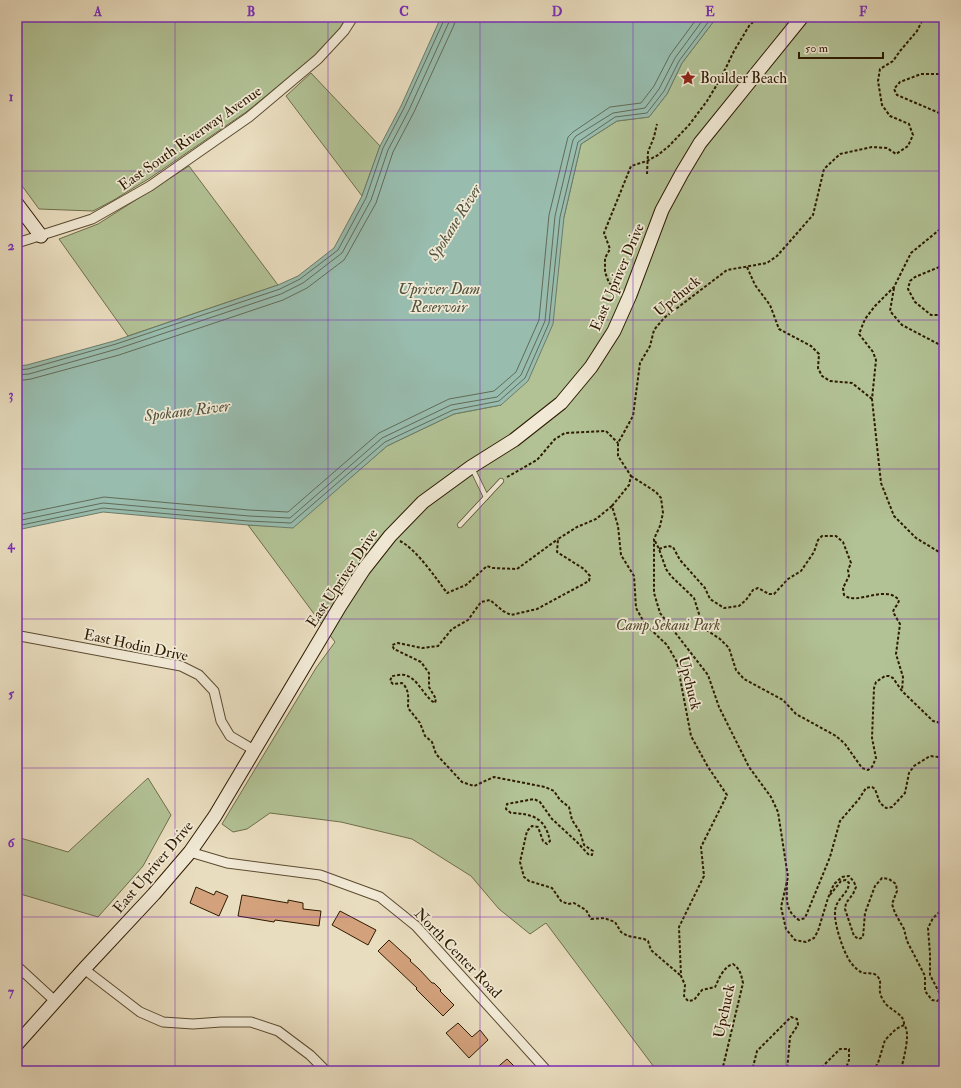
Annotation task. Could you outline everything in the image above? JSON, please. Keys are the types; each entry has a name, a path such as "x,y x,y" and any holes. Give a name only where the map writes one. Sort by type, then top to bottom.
{"main road":[{"name":"East Upriver Drive","path":"17,1044 154,894 190,852 215,816 340,606 364,569 390,536 423,502 471,467 514,440 561,403 591,367 614,331 630,295 662,210 700,143 802,17"},
{"path":"17,204 41,236"}],"street":[{"name":"East South Riverway Avenue","path":"17,244 92,219 150,186 250,117 318,59 344,32 353,17"},
{"name":"East Hodin Drive","path":"17,636 181,666 199,675 214,690 221,721 230,736 254,750"},
{"name":"North Center Road","path":"190,852 227,863 320,875 380,897 416,926 548,1071"},
{"path":"17,966 56,1001"},
{"path":"84,969 140,1012 163,1022 193,1024 251,1022 278,1031 310,1055 326,1071"}],"lane":[{"path":"471,467 486,497"},
{"path":"460,525 501,481"}],"path":[{"path":"630,295 609,283 605,272 605,258 610,248 604,233 631,166 647,161 658,155 689,125 707,101 721,78 734,51 749,26 758,17"},
{"name":"Upchuck","path":"618,444 633,416 640,363 650,346 654,330 664,318 727,270 767,263 777,256 813,216 824,169 840,154 872,147 887,148 896,154 908,146 913,135 909,124 890,116 882,105 878,80 880,69 893,61 917,31 924,17"},
{"path":"944,74 921,74 900,82 894,89 897,95 944,115"},
{"path":"647,174 648,152 657,124"},
{"path":"944,226 911,254 894,287 875,306 866,319 859,334 873,352 876,360 872,399 881,483 894,516 916,538 944,555"},
{"path":"944,265 910,280 908,289 915,302 931,315 944,315"},
{"path":"747,267 755,285 770,305 779,329 811,346 820,354 818,368 822,376 830,381 852,383 872,399"},
{"path":"894,287 890,311 902,325 944,347"},
{"path":"501,481 537,460 555,439 565,433 606,431 618,444 618,456 631,476 656,492 661,498 663,513 660,526 654,539 654,593 660,613 708,675 719,707 745,760 771,797 778,812 788,877 787,905 792,916 799,920 805,918 830,857 840,821 859,799 866,788 872,787 875,789 880,803 886,808 892,807 905,793 909,773 914,766 930,756 939,757 944,762"},
{"path":"390,536 403,542 417,555 447,592 466,585 487,566 492,568 516,569 577,527 596,519 612,506 629,485 631,476"},
{"name":"Upchuck","path":"612,506 618,526 621,555 634,576 636,608 645,624 667,645 677,662 691,736 708,767 727,795 701,847 704,876 679,927 681,976 685,985 684,996 688,1001 694,1000 702,990 715,987 722,973 729,965 733,964 738,968 741,975 743,982 722,1071"},
{"path":"659,549 668,546 673,547 680,560 705,588 710,599 724,608 740,606 753,590 758,588 769,594 774,594 788,579 801,571 814,552 818,540 822,536 836,536 843,542 851,563 843,588 844,595 847,598 852,599 882,594 896,597 899,600 899,605 893,612 900,624 896,654 903,677 902,691"},
{"path":"558,539 558,552 584,569 590,576 589,581 537,609 511,615 503,611 490,600 481,602 468,620 452,629 438,646 422,648 398,643 392,645 394,649 421,662 429,673 429,686 436,699 435,703 416,682 405,675 392,676 390,681 393,684 402,684 406,687 408,692 408,708 420,722 425,736 432,742 436,754 462,782 474,786 494,776 545,787 554,791 560,800 569,807 572,820 580,832 584,845 593,851 592,855 589,855 552,819 540,802 534,799 507,804 506,809 510,813 526,814 540,820 549,834 550,841 547,844 543,841 538,827 532,826 527,831 520,862 524,877 529,881 552,888 561,901 568,904 574,903 586,910 591,919 604,918 615,922 621,932 628,936 648,941 651,950 681,976"},
{"path":"654,539 666,570 694,598 705,629 720,639 729,648 736,670 744,679 783,700 796,714 836,736 846,744 862,768 868,770 872,767 876,758 872,738 874,688 876,682 885,676 893,678 902,691 933,721 944,724"},
{"path":"788,877 781,907 786,928 795,940 806,942 814,938 818,931 834,884 842,877 849,876 856,887 846,903 845,909 854,936 859,939 863,937 865,913 875,886 882,878 889,879 896,884 897,891 892,904 895,913 904,928 907,941 925,976 925,991 932,1000 937,1001 940,998 940,994 930,975 928,928 933,918 944,908"},
{"path":"828,898 841,881 846,880 849,883 848,888 836,904 835,916 838,933 847,957 860,972 873,973 878,976 880,982 880,992 885,1003 903,1017 904,1025 907,1027 908,1033 902,1066 906,1071"},
{"path":"743,1071 753,1067 757,1051 791,1017 797,1019 798,1025 790,1037 787,1071"},
{"path":"872,1071 878,1063 885,1040 896,1029 904,1025"},
{"path":"818,1071 840,1048 849,1049 849,1060 845,1071"},
{"path":"941,1071 942,1059 944,1057"}],"green space":[{"path":"17,17 347,17 340,28 315,55 246,112 150,178 93,211 39,209 17,179"},
{"name":"Camp Sekani Park","path":"717,17 944,17 944,1071 657,1071 546,923 530,934 499,909 471,876 412,839 341,822 270,813 247,829 233,832 222,824 316,668 335,642 248,525 293,527 387,446 454,414 501,405 564,217 581,144 617,121 649,117 667,94 682,63"},
{"path":"311,73 380,146 362,196 286,96"},
{"path":"189,166 278,285 128,336 59,239 98,224"},
{"path":"148,778 171,815 143,866 98,917 17,893 17,837 68,852"}],"water":[{"name":"Upriver Dam Reservoir","path":"441,17 717,17 682,63 667,94 649,117 617,121 581,144 564,217 553,324 528,381 501,405 454,414 387,446 293,528 103,512 17,530 17,366 27,365 114,341 278,285 298,276 334,248 362,196 380,146 401,106"}],"building":[{"path":"196,887 214,895 216,891 228,896 219,916 190,903"},
{"path":"242,895 288,903 288,900 303,903 303,909 321,911 319,926 275,920 274,922 238,916"},
{"path":"340,911 376,930 368,945 332,925"},
{"path":"389,940 441,990 440,991 454,1005 443,1016 416,989 417,988 378,951"},
{"path":"458,1023 472,1037 480,1030 488,1040 469,1058 446,1033"},
{"path":"507,1059 519,1071 493,1071"}],"place":[{"name":"Boulder Beach","path":"688,78"}],"water label":[{"name":"Spokane River","path":"454,222"},
{"name":"Spokane River","path":"187,410"}]}
